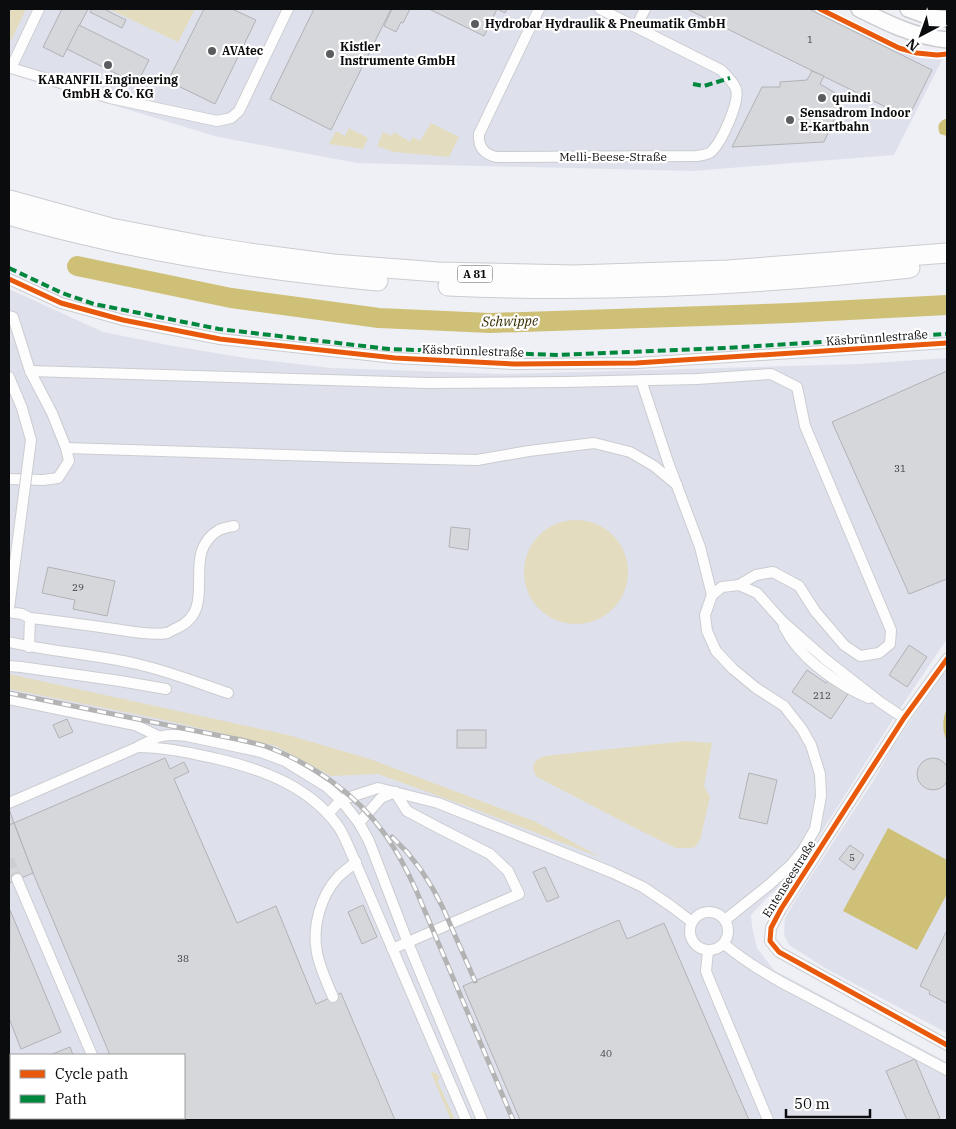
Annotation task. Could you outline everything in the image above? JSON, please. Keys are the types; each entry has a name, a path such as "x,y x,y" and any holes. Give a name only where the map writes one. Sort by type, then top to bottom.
{"highway":[{"name":"A 81","path":"9,200 111,228 205,246 333,264 438,272 574,275 728,270 947,253"},
{"name":"A 81","path":"9,214 39,224 186,257 335,278 429,285 572,289 702,286 947,266"}],"main road":[{"path":"859,9 904,31 934,39 947,40"},
{"path":"908,9 930,17 947,19"}],"street":[{"path":"39,9 10,67 110,98 217,121 231,118 239,111 288,9"},
{"name":"Melli-Beese-Straße","path":"539,9 479,134 478,142 488,155 496,157 697,156 706,155 712,151 717,145 735,108 736,88 730,78 721,70 636,27"},
{"path":"600,9 636,27 645,9"},
{"name":"Käsbrünnlestraße","path":"9,279 62,303 123,320 220,339 395,358 516,364 636,363 947,343"},
{"path":"9,316 13,317 30,371 52,413 66,448 69,461 58,478 43,480 9,479"},
{"path":"30,371 426,383 697,379 771,374 797,387 805,426 891,630 890,644 878,654 860,656 844,645 832,632 815,611 799,586 774,572 756,575 739,585 722,587 712,595 705,615 707,631 716,651 733,669 756,688 784,706 802,728 811,745 820,774 821,796 815,829 803,850 770,884 725,920"},
{"path":"9,377 22,408 31,440 9,610 30,618 146,633 167,633 186,624 197,610 199,599 199,561 202,548 220,529 234,526"},
{"path":"641,380 668,462 700,547 712,595"},
{"path":"66,448 350,458 477,460 594,443 630,452 654,466 677,484"},
{"path":"739,585 757,593 782,621 792,640 816,666 853,691 880,702 901,716"},
{"path":"29,647 30,618"},
{"path":"9,642 29,647 78,653 137,664 228,693"},
{"name":"Entenseestraße","path":"947,658 901,716 780,909 771,928 770,941 779,952 947,1045"},
{"path":"9,666 166,689"},
{"path":"9,699 134,726 158,736"},
{"path":"9,802 138,747 158,736 175,734 261,752 285,761 327,787 341,800 359,823 368,841 408,943 482,1120"},
{"path":"138,747 166,749 204,756 268,773 294,786 328,814 341,830 356,862 466,1120"},
{"path":"328,814 341,800 378,788 438,803 611,872 643,887 692,922"},
{"path":"359,823 381,798 395,792"},
{"path":"392,949 519,894 508,871 490,854 407,811 395,792"},
{"path":"333,997 319,962 315,936 322,901 338,877 356,862"},
{"path":"17,879 92,1054"},
{"path":"715,912 725,920 729,932 724,944 708,951 696,946 690,934 690,928 696,917 702,913 715,912"},
{"path":"724,944 755,968 947,1070"},
{"path":"708,951 706,971 768,1120"}],"shaded area":[{"path":"9,9 819,9 919,58 942,60 894,155 693,171 357,163 218,137 9,72"},
{"path":"9,9 26,9 12,39 9,40"},
{"path":"109,9 195,9 178,42"},
{"path":"947,119 947,136 940,134 939,129 940,123"},
{"path":"431,123 459,137 449,157 394,152 377,146 383,132 392,136 394,132 410,142 413,137 420,141"},
{"path":"349,128 368,138 363,149 329,144 336,131 345,136"},
{"path":"9,289 103,332 246,358 332,368 504,374 859,364 947,358 947,639 897,713 797,870 751,915 757,948 774,970 947,1062 947,1120 9,1120"},
{"path":"576,520 596,524 605,528 613,535 620,543 624,552 628,572 624,592 620,601 613,609 605,616 596,620 576,624 556,620 547,616 539,609 532,601 528,592 524,572 528,552 532,543 539,535 547,528 556,524"},
{"path":"947,668 947,1033 825,968 789,945 784,934 785,918 796,899 874,780 893,746"},
{"path":"9,674 288,735 370,759 534,821 602,858 378,774 331,776 276,746 160,719 9,689"},
{"path":"947,708 947,742 943,725"},
{"path":"686,741 712,743 704,786 710,797 700,840 695,847 691,848 676,848 643,832 537,777 533,767 535,762 545,756"},
{"path":"888,828 947,860 947,894 917,950 843,911"},
{"path":"431,1071 440,1078 437,1080 455,1120 451,1120"}],"building":[{"path":"62,9 88,9 63,57 43,47"},
{"path":"92,9 104,9 126,20 122,28 90,12"},
{"name":"AVAtec","path":"204,9 232,9 256,20 215,104 168,81"},
{"name":"Kistler Instrumente GmbH","path":"314,9 391,9 331,130 270,99"},
{"path":"392,9 410,9 396,32 384,26"},
{"name":"Hydrobar Hydraulik & Pneumatik GmbH","path":"429,9 497,9 484,36"},
{"path":"497,9 507,9 505,13"},
{"path":"687,9 809,9 932,70 908,118"},
{"path":"79,25 149,60 137,84 67,49"},
{"name":"Sensadrom Indoor E-Kartbahn","path":"812,71 824,76 820,84 844,98 824,142 732,147 762,87 780,87 780,82 807,80"},
{"path":"947,371 947,579 909,594 832,422"},
{"path":"451,527 470,529 468,550 449,547"},
{"path":"48,567 115,581 107,616 73,609 75,600 42,593"},
{"path":"909,645 927,657 907,687 889,675"},
{"path":"807,670 826,683 828,681 848,694 831,719 792,692"},
{"path":"67,719 73,732 59,738 53,725"},
{"path":"457,730 486,730 486,748 457,748"},
{"path":"165,758 170,769 184,762 189,772 174,779 237,923 276,906 316,1004 341,993 395,1120 138,1120 185,1119 185,1054 110,1054 33,873 14,823"},
{"path":"933,758 939,759 944,763 948,768 948,780 944,785 939,789 933,790 927,789 922,785 918,780 917,774 918,768 922,763 927,759"},
{"path":"749,773 777,780 767,824 739,818"},
{"path":"9,809 14,823 9,825"},
{"path":"14,823 33,873 9,883 9,825"},
{"path":"850,845 864,855 854,870 839,859"},
{"path":"545,867 559,897 547,902 533,872"},
{"path":"363,905 377,937 362,944 348,912"},
{"path":"10,910 61,1032 21,1049 9,1018"},
{"path":"619,920 627,939 664,923 749,1120 520,1120 463,986"},
{"path":"946,932 946,1003 929,994 930,991 920,986"},
{"path":"70,1047 73,1054 52,1054"},
{"path":"915,1059 940,1118 936,1120 907,1120 886,1071"},
{"path":"9,1063 10,1119 33,1120 9,1120"},
{"path":"32,1119 101,1120 33,1120"}],"waterway":[{"name":"Schwippe","path":"77,266 231,298 379,318 490,323 791,313 947,305"}],"tunnel":[{"path":"9,859 17,879"}],"railway":[{"path":"9,693 265,746 315,770 346,792 384,833 405,868 513,1120"},
{"path":"392,837 407,852 433,889 475,981"}],"marked path":[{"path":"693,84 704,86 730,78"},
{"path":"9,268 62,293 94,304 219,329 389,349 558,355 725,348 947,334"}],"cycle path":[{"path":"820,9 899,48 917,53 947,54"},
{"path":"9,279 61,303 123,320 220,339 395,358 515,364 636,363 947,343"},
{"path":"947,659 904,718 781,909 771,928 770,941 779,952 947,1045"}],"place":[{"name":"Hydrobar Hydraulik & Pneumatik GmbH","path":"475,24"},
{"name":"AVAtec","path":"212,51"},
{"name":"Kistler Instrumente GmbH","path":"330,54"},
{"name":"KARANFIL Engineering GmbH & Co. KG","path":"108,65"},
{"name":"quindi","path":"822,98"},
{"name":"Sensadrom Indoor E-Kartbahn","path":"790,120"}]}
